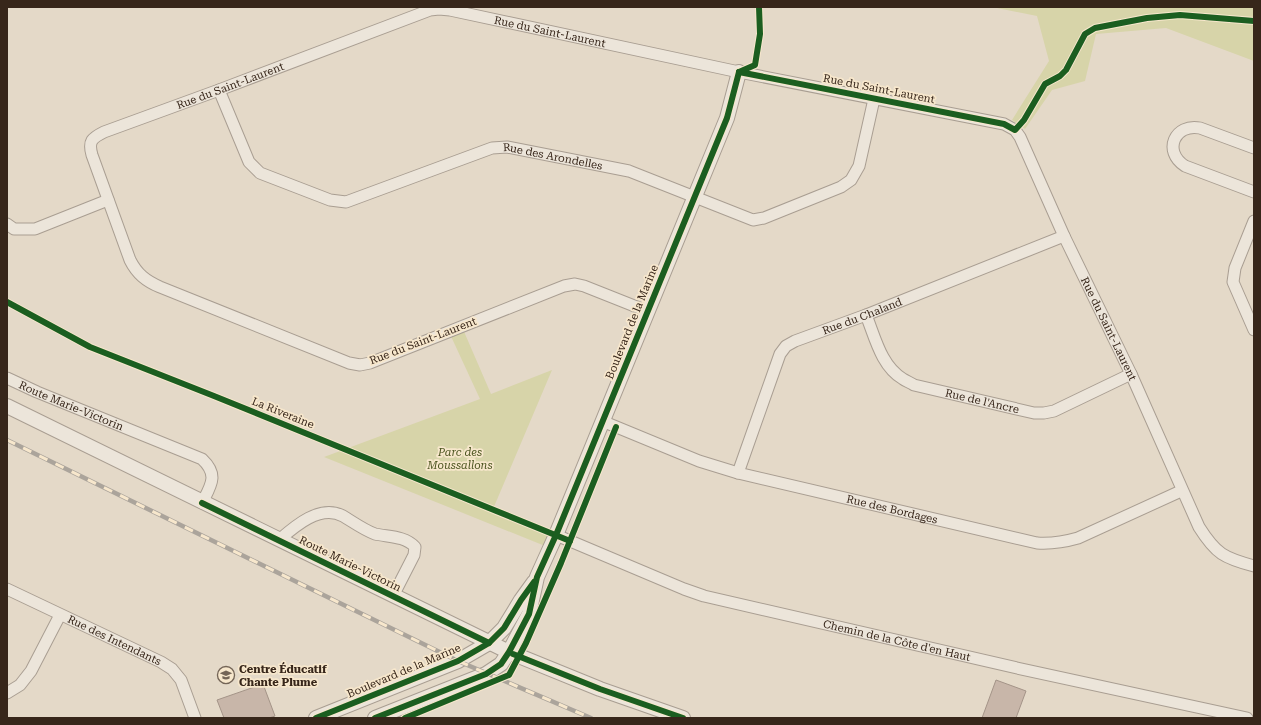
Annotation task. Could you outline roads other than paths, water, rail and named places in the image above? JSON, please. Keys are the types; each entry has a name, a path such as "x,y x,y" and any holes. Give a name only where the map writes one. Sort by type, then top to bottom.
{"street":[{"name":"Rue du Saint-Laurent","path":"647,311 584,286 575,284 564,286 370,363 360,365 349,363 160,287 143,278 130,260 92,155 90,148 91,141 104,132 430,10 440,8 738,72 1004,124 1015,130 1020,137 1064,236 1131,374 1181,491 1199,528 1208,542 1221,554 1254,566"},
{"name":"Boulevard de la Marine","path":"316,718 458,662 489,643 504,628 537,577 556,535 727,118 738,72"},
{"name":"Rue des Arondelles","path":"219,90 249,162 260,173 330,200 346,202 492,148 507,147 629,171 748,218 758,219 841,187 851,180 859,166 874,98"},
{"path":"1254,148 1192,126 1186,128 1176,137 1173,144 1175,157 1185,166 1254,192"},
{"path":"7,224 14,229 35,229 108,200"},
{"path":"1254,221 1235,268 1233,282 1254,330"},
{"name":"Rue du Chaland","path":"738,473 780,354 786,346 795,341 866,315 1064,236"},
{"name":"Rue de l'Ancre","path":"866,315 884,358 892,370 902,379 914,385 1034,413 1054,411 1131,374"},
{"name":"Route Marie-Victorin","path":"7,378 37,392 202,459 209,466 212,472 212,482 202,503"},
{"name":"Route Marie-Victorin","path":"7,406 489,643 607,692 683,718"},
{"name":"Rue des Bordages","path":"602,421 699,461 738,473 1037,543 1063,543 1078,538 1181,491"},
{"name":"Route Marie-Victorin","path":"279,540 295,526 318,514 328,512 341,515 366,530 410,542 415,547 414,555 393,596"},
{"name":"Chemin de la Côte d'en Haut","path":"556,535 704,596 1017,668 1247,718"},
{"name":"Boulevard de la Marine","path":"375,718 486,674 501,664 529,614 537,577"},
{"name":"Rue des Intendants","path":"7,589 161,662 172,669 181,680 195,718"},
{"path":"7,693 20,685 31,671 60,615"}],"railway":[{"path":"7,440 458,661 591,718"}],"place":[{"name":"Centre Éducatif Chante Plume","path":"226,675"}],"park label":[{"name":"Parc des Moussallons","path":"460,458"}]}
